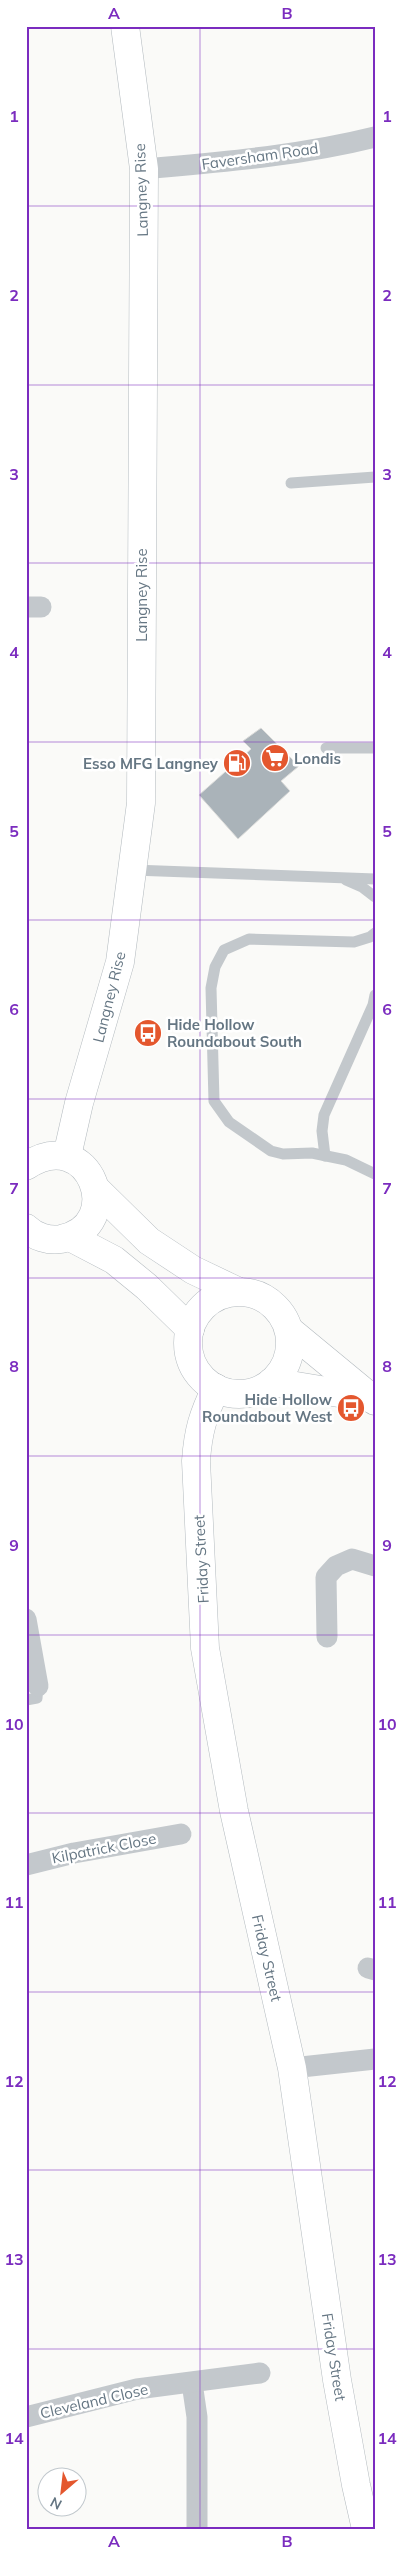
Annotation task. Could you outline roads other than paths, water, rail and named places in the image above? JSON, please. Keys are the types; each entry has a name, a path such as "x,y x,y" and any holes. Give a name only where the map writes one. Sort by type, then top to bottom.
{"main road":[{"name":"Langney Rise","path":"67,1156 79,1103 120,962 141,803 144,169 125,26"},
{"path":"26,1166 38,1158 52,1155 67,1156 86,1169 97,1190 149,1241 193,1270 237,1292"},
{"path":"26,1228 42,1238 56,1240 70,1237 83,1230 92,1218 97,1204 97,1190"},
{"path":"70,1237 114,1260 147,1287 190,1329"},
{"path":"237,1292 254,1294 270,1301 282,1314 289,1330 291,1344 288,1359 281,1372 272,1382 259,1390 245,1393 230,1393 216,1388 204,1380 196,1370 190,1357 188,1343 190,1329 196,1314 207,1302 221,1294 237,1292"},
{"path":"289,1330 373,1400"},
{"path":"272,1382 373,1400"},
{"name":"Friday Street","path":"216,1388 202,1416 196,1461 205,1648 234,1811 292,2068 337,2380 366,2529"}],"street":[{"name":"Faversham Road","path":"144,169 242,160 346,144 375,136"},
{"path":"327,1637 326,1577 336,1566 352,1559 375,1566"},
{"path":"26,1618 32,1693"},
{"name":"Kilpatrick Close","path":"26,1864 74,1853 181,1834"},
{"path":"292,2068 375,2059"},
{"name":"Cleveland Close","path":"26,2418 137,2389 260,2373"},
{"path":"192,2383 197,2417 197,2529"}],"lane":[{"path":"291,483 375,477"},
{"path":"326,748 375,748"},
{"path":"133,870 375,879"},
{"path":"339,877 362,887 375,897"},
{"path":"373,938 354,942 249,939 224,950 215,967 212,981 214,1101 229,1122 271,1151 283,1154 312,1153 346,1160 375,1174"},
{"path":"325,1156 322,1131 324,1115 375,995"}],"place":[{"name":"Londis","path":"275,758"},
{"name":"Esso MFG Langney","path":"237,763"},
{"name":"Hide Hollow Roundabout South","path":"148,1033"},
{"name":"Hide Hollow Roundabout West","path":"351,1408"}]}
